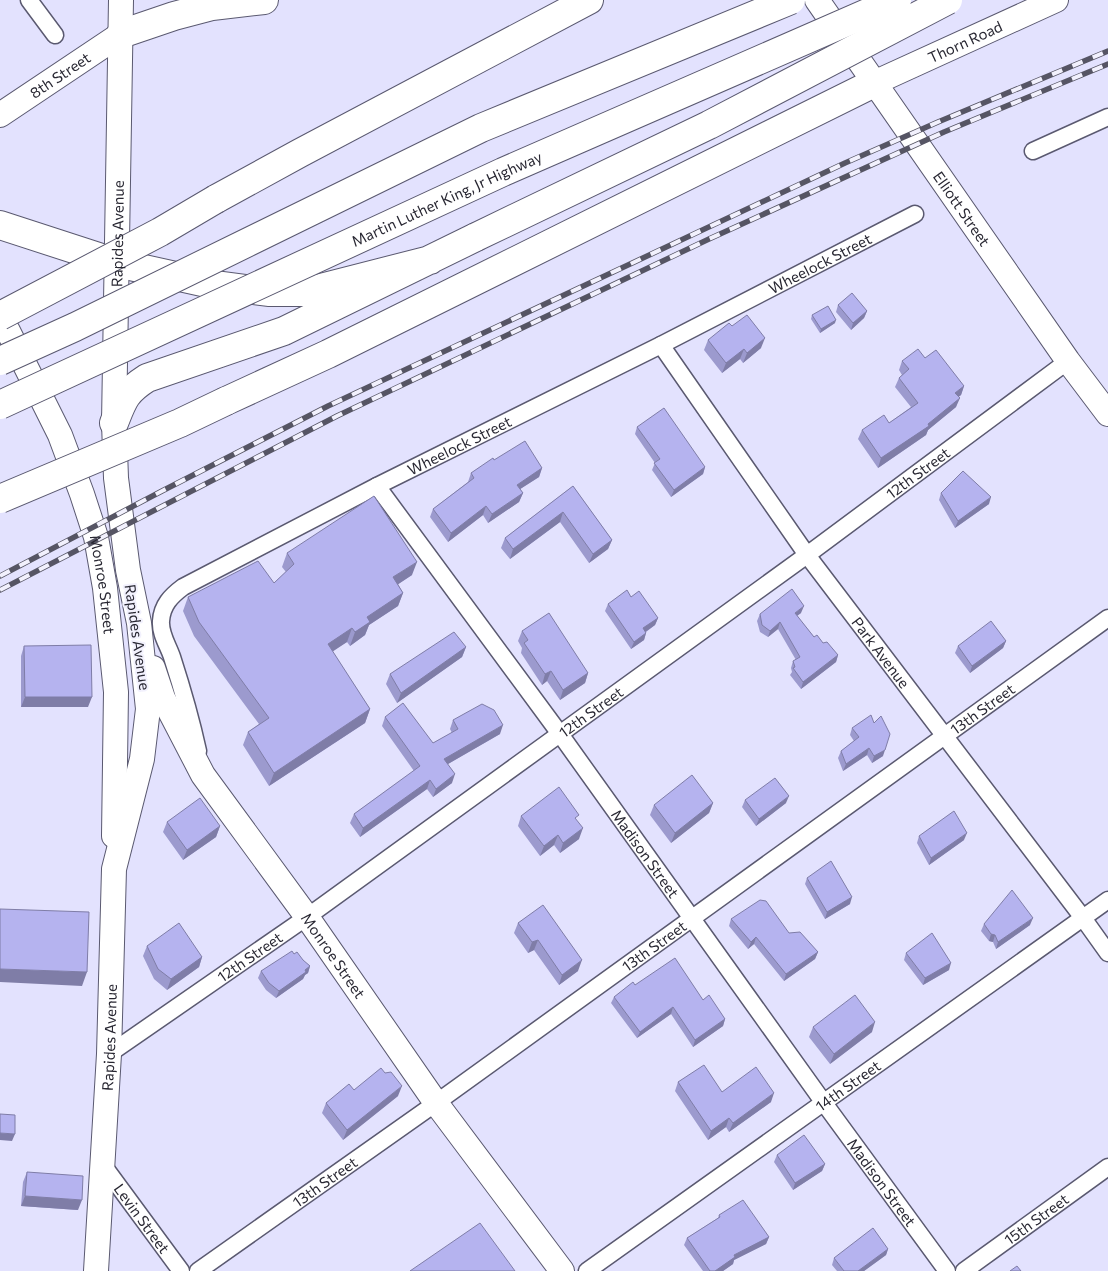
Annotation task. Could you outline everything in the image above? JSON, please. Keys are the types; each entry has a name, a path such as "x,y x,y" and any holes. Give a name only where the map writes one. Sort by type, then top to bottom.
{"highway":[{"path":"120,34 212,6 264,0"},
{"path":"0,316 160,232 300,152 589,0"},
{"path":"0,361 75,327 481,128 791,0"},
{"name":"Martin Luther King, Jr Highway","path":"0,405 503,172 897,0"},
{"path":"114,423 122,400 134,387 147,378 284,331 709,125 948,0"},
{"path":"0,499 180,423 328,354 874,83"},
{"path":"0,225 117,263 216,285 268,292 305,292 430,260"}],"main road":[{"name":"Rapides Avenue","path":"96,1271 104,1165 109,1054 114,870 142,760 148,709 139,623 128,570 116,478 114,423 121,0"},
{"name":"Elliott Street","path":"817,0 1068,361 1108,414"},
{"name":"Thorn Road","path":"874,83 1056,0"},
{"name":"8th Street","path":"0,115 120,34"},
{"name":"Monroe Street","path":"0,320 8,331 60,435 96,537 105,588 116,692 114,870"},
{"name":"Monroe Street","path":"139,623 163,698 203,775 307,918 436,1103 562,1271"}],"street":[{"path":"29,0 55,35"},
{"path":"1032,151 1108,117"},
{"name":"Wheelock Street","path":"203,775 190,716 171,654 162,633 161,620 164,606 171,596 184,587 378,486 661,346 915,214"},
{"name":"Park Avenue","path":"661,346 807,554 1108,953"},
{"name":"12th Street","path":"109,1054 307,918 807,554 1068,361"},
{"name":"Madison Street","path":"378,486 560,734 824,1103 947,1271"},
{"name":"13th Street","path":"198,1271 436,1103 946,737 1108,618"},
{"name":"14th Street","path":"587,1271 1108,900"},
{"name":"Levin Street","path":"104,1165 181,1271"},
{"name":"15th Street","path":"964,1271 1108,1167"}],"building":[{"path":"852,293 867,311 853,323 838,305"},
{"path":"828,306 836,320 821,329 812,315"},
{"path":"747,315 765,338 747,353 744,349 726,363 708,340 729,323 732,326"},
{"path":"918,349 925,358 936,350 964,386 955,393 960,398 928,424 929,426 881,458 862,430 884,415 889,423 918,403 899,378 909,369 902,361"},
{"path":"664,408 705,467 674,490 654,463 660,459 637,427"},
{"path":"525,441 542,468 517,485 523,493 492,514 486,506 451,533 433,509 474,478 471,473 493,458 494,460"},
{"path":"963,471 991,497 958,521 941,493"},
{"path":"573,486 612,540 593,554 563,512 513,549 505,538"},
{"path":"374,496 417,562 393,577 403,593 367,617 370,622 355,632 352,628 328,644 370,709 274,773 248,732 269,718 199,622 188,597 258,561 274,583 294,564 287,553"},
{"path":"792,589 804,606 795,613 814,637 817,635 823,643 827,642 838,655 803,682 793,668 795,667 793,661 800,657 780,622 770,631 762,625 760,614"},
{"path":"627,590 631,597 639,591 658,618 643,628 646,633 634,642 608,604"},
{"path":"549,613 588,673 563,690 551,671 545,674 524,643 528,640 522,631"},
{"path":"991,621 1006,641 972,666 958,646"},
{"path":"454,632 466,647 401,693 390,674"},
{"path":"91,645 92,697 25,697 24,646"},
{"path":"403,703 433,743 458,729 453,720 482,704 494,710 503,725 444,759 455,774 436,789 430,780 363,828 354,814 420,766 385,717"},
{"path":"871,715 874,723 881,716 890,734 885,750 874,756 869,748 846,764 841,751 859,737 852,728"},
{"path":"692,775 713,803 675,833 654,805"},
{"path":"775,778 789,796 759,819 745,800"},
{"path":"559,787 579,815 575,818 583,828 563,843 558,835 544,846 521,816"},
{"path":"200,798 220,826 187,850 167,822"},
{"path":"954,811 967,833 931,858 919,836"},
{"path":"831,861 852,897 827,912 807,878"},
{"path":"1012,890 1033,918 998,942 995,935 991,934 984,924"},
{"path":"760,900 766,901 789,933 800,932 818,952 786,974 756,937 751,942 731,919"},
{"path":"543,905 582,960 562,975 538,940 532,942 518,923"},
{"path":"0,909 89,912 87,972 0,969"},
{"path":"179,923 202,957 171,979 158,969 147,946"},
{"path":"932,933 951,963 925,978 906,953"},
{"path":"292,951 294,954 297,952 310,966 305,970 306,972 279,991 269,983 261,971"},
{"path":"675,958 703,1000 709,995 725,1019 695,1040 673,1007 640,1032 614,997 633,982 635,985"},
{"path":"855,995 875,1022 834,1054 813,1027"},
{"path":"704,1065 722,1092 756,1067 774,1093 733,1123 729,1118 711,1131 678,1082"},
{"path":"381,1068 385,1073 391,1072 402,1086 347,1130 326,1103 349,1084 354,1090"},
{"path":"0,1114 15,1115 15,1134 0,1133"},
{"path":"804,1135 825,1164 795,1183 777,1155"},
{"path":"27,1172 83,1176 82,1200 25,1196"},
{"path":"743,1200 769,1237 734,1255 735,1257 715,1271 710,1271 687,1238"},
{"path":"480,1223 515,1271 410,1271"},
{"path":"873,1228 888,1249 858,1271 844,1271 834,1258"},
{"path":"1017,1266 1021,1271 1010,1271"}],"railway":[{"path":"0,576 328,406 845,163 1108,51"},
{"path":"0,590 337,416 709,239 944,132 1108,64"}]}
